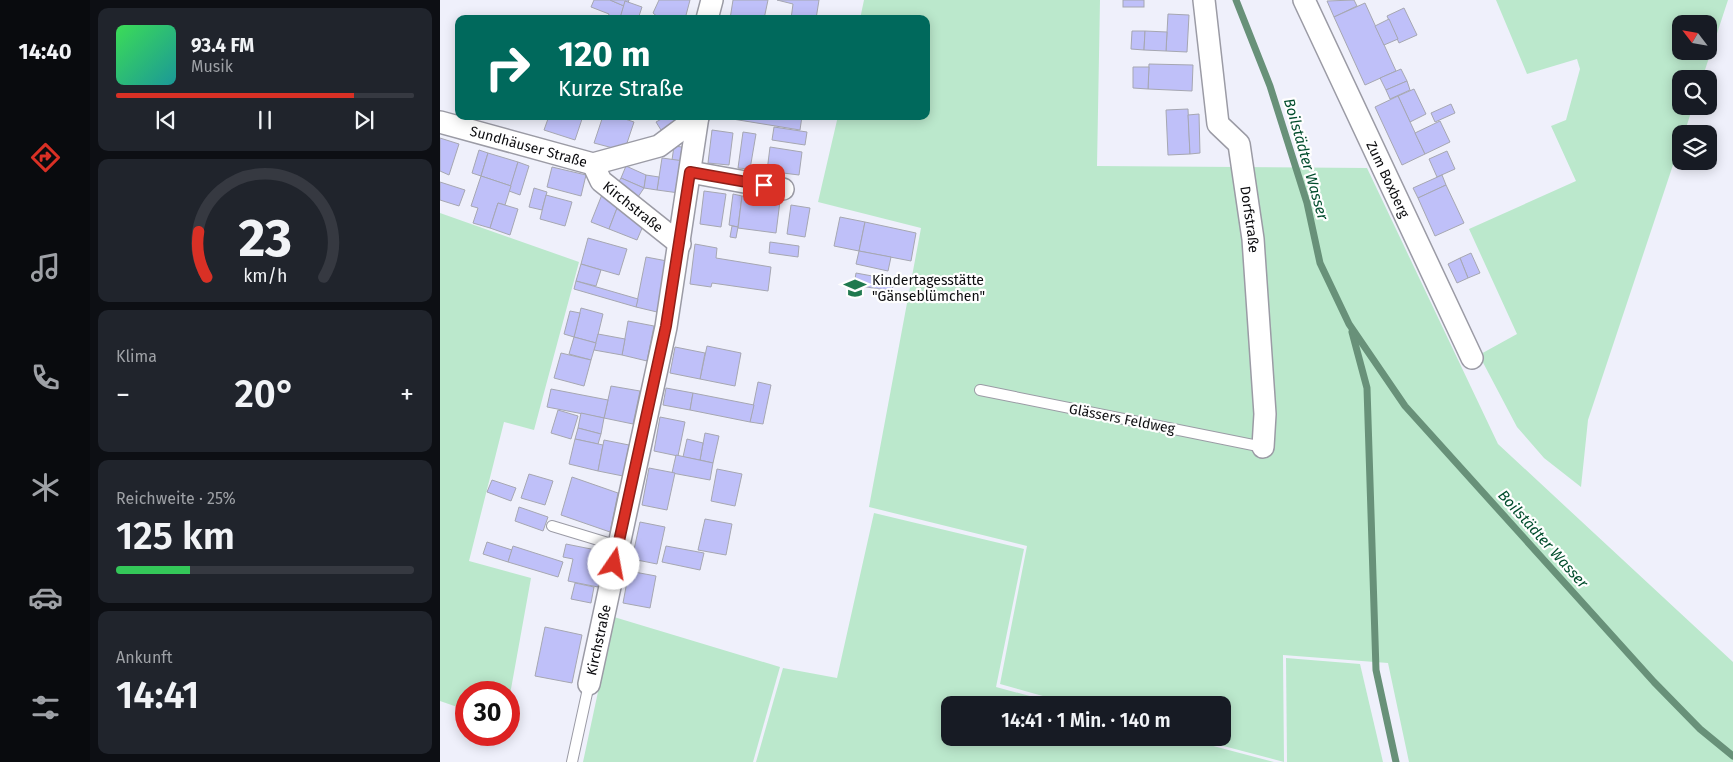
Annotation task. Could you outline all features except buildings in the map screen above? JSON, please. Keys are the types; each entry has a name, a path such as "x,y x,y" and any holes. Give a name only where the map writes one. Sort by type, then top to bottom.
{"street":[{"path":"708,15 712,0"},
{"name":"Dorfstraße","path":"1204,0 1218,124 1238,144 1253,239 1264,414 1263,447"},
{"name":"Zum Boxberg","path":"1304,0 1472,358"},
{"name":"Sundhäuser Straße","path":"440,122 593,164 659,146 694,120"},
{"name":"Kirchstraße","path":"589,684 666,326 698,120"},
{"name":"Kirchstraße","path":"593,164 601,181 680,244"},
{"path":"690,172 783,188"}],"lane":[{"name":"Glässers Feldweg","path":"980,390 1263,447"},
{"path":"552,526 618,546"},
{"path":"572,762 589,684"}],"green space":[{"path":"864,0 1100,0 1097,166 1367,168 1498,444 1733,662 1733,762 1409,762 1388,663 1283,655 1284,762 1223,746 1231,746 1231,696 1043,696 1000,684 1027,546 869,507 921,228 818,202 837,120 930,120 930,15 861,15"},
{"path":"1496,0 1728,0 1718,30 1718,15 1672,15 1672,60 1708,60 1705,70 1672,70 1672,115 1690,115 1687,125 1672,125 1672,168 1588,420 1581,487 1544,458 1517,427 1479,355 1517,334 1469,229 1576,181 1551,126 1566,120 1580,69 1577,59 1527,74"},
{"path":"440,213 579,262 534,430 504,422 469,561 531,578 512,681 455,681 455,706 440,701"},
{"path":"874,513 1024,549 996,687 1030,696 941,696 941,746 1213,746 1274,762 756,762 783,668 837,678"},
{"path":"614,617 780,667 753,762 583,762"},
{"path":"1286,658 1360,664 1383,762 1287,762"}],"waterway":[{"name":"Boilstädter Wasser","path":"1236,0 1270,86 1307,203 1320,263 1349,324 1405,406 1654,682 1700,729 1733,756"},
{"name":"Boilstädter Wasser","path":"1352,332 1367,388 1376,670 1396,762"}],"place":[{"name":"Kindertagesstätte \"Gänseblümchen\"","path":"855,288"}],"route":[{"path":"614,564 666,326 690,172 764,185"}]}
